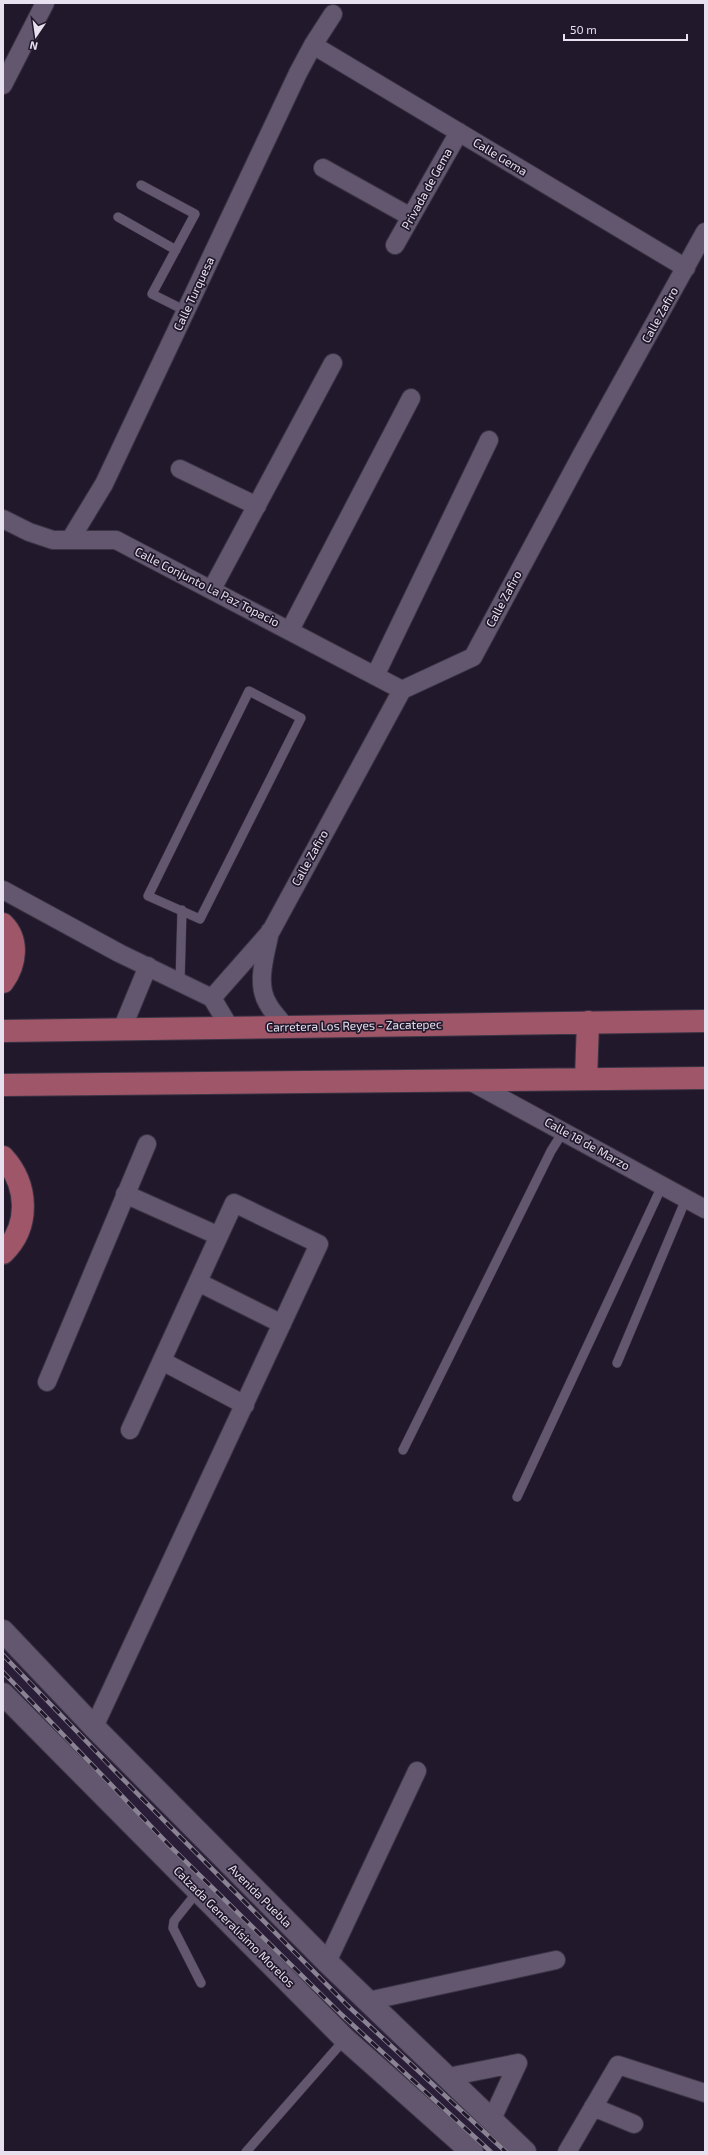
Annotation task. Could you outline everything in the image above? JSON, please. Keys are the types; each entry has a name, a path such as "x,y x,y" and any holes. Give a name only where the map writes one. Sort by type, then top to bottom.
{"main road":[{"path":"3,924 11,935 14,947 11,969 3,982"},
{"name":"Carretera Los Reyes - Zacatepec","path":"3,1031 705,1021"},
{"path":"586,1079 588,1022"},
{"path":"3,1085 705,1078"},
{"path":"3,1157 12,1168 20,1184 23,1210 19,1230 3,1253"},
{"name":"Avenida Puebla","path":"3,1632 94,1728 327,1962 525,2152"},
{"name":"Calzada Generalísimo Morelos","path":"3,1694 345,2039 472,2152"}],"street":[{"path":"3,85 45,3"},
{"name":"Calle Turquesa","path":"70,540 104,484 313,45 333,14"},
{"name":"Calle Gema","path":"313,45 686,268"},
{"name":"Privada de Gema","path":"395,245 459,132"},
{"path":"323,168 411,217"},
{"name":"Calle Zafiro","path":"212,998 270,931 402,690 473,657 577,462 686,268 701,251 705,232"},
{"path":"212,589 333,363"},
{"path":"290,630 411,398"},
{"path":"374,676 489,440"},
{"path":"180,468 257,506"},
{"name":"Calle Conjunto La Paz Topacio","path":"3,519 29,532 53,540 116,540 402,690"},
{"path":"3,890 212,998 230,1028"},
{"name":"Calle Zafiro","path":"270,931 262,977 262,988 268,1004 285,1026"},
{"path":"122,1029 148,966"},
{"name":"Calle 18 de Marzo","path":"468,1080 705,1209"},
{"path":"47,1382 147,1144"},
{"path":"125,1194 219,1236"},
{"path":"94,1728 319,1244 234,1203 130,1430"},
{"path":"198,1282 282,1324"},
{"path":"162,1360 245,1405"},
{"path":"327,1962 417,1771"},
{"path":"368,2001 556,1960"},
{"path":"448,2077 518,2063 492,2119"},
{"path":"567,2152 618,2065 705,2093"},
{"path":"593,2107 634,2124"}],"lane":[{"path":"141,185 195,214 152,294 186,311"},
{"path":"118,217 176,250"},
{"path":"249,691 301,718 200,919 182,910 148,896 249,691"},
{"path":"180,982 182,910"},
{"path":"403,1450 551,1150 563,1132"},
{"path":"516,1497 662,1186"},
{"path":"618,1363 686,1199"},
{"path":"198,1891 174,1921 173,1928 201,1983"},
{"path":"246,2152 345,2039"}],"shaded area":[{"path":"3,1646 122,1772 280,1931 348,1998 514,2152 483,2152 335,2016 3,1680"}],"railway":[{"path":"3,1655 113,1769 348,2006 506,2152"},
{"path":"3,1672 169,1845 342,2015 491,2152"}]}
